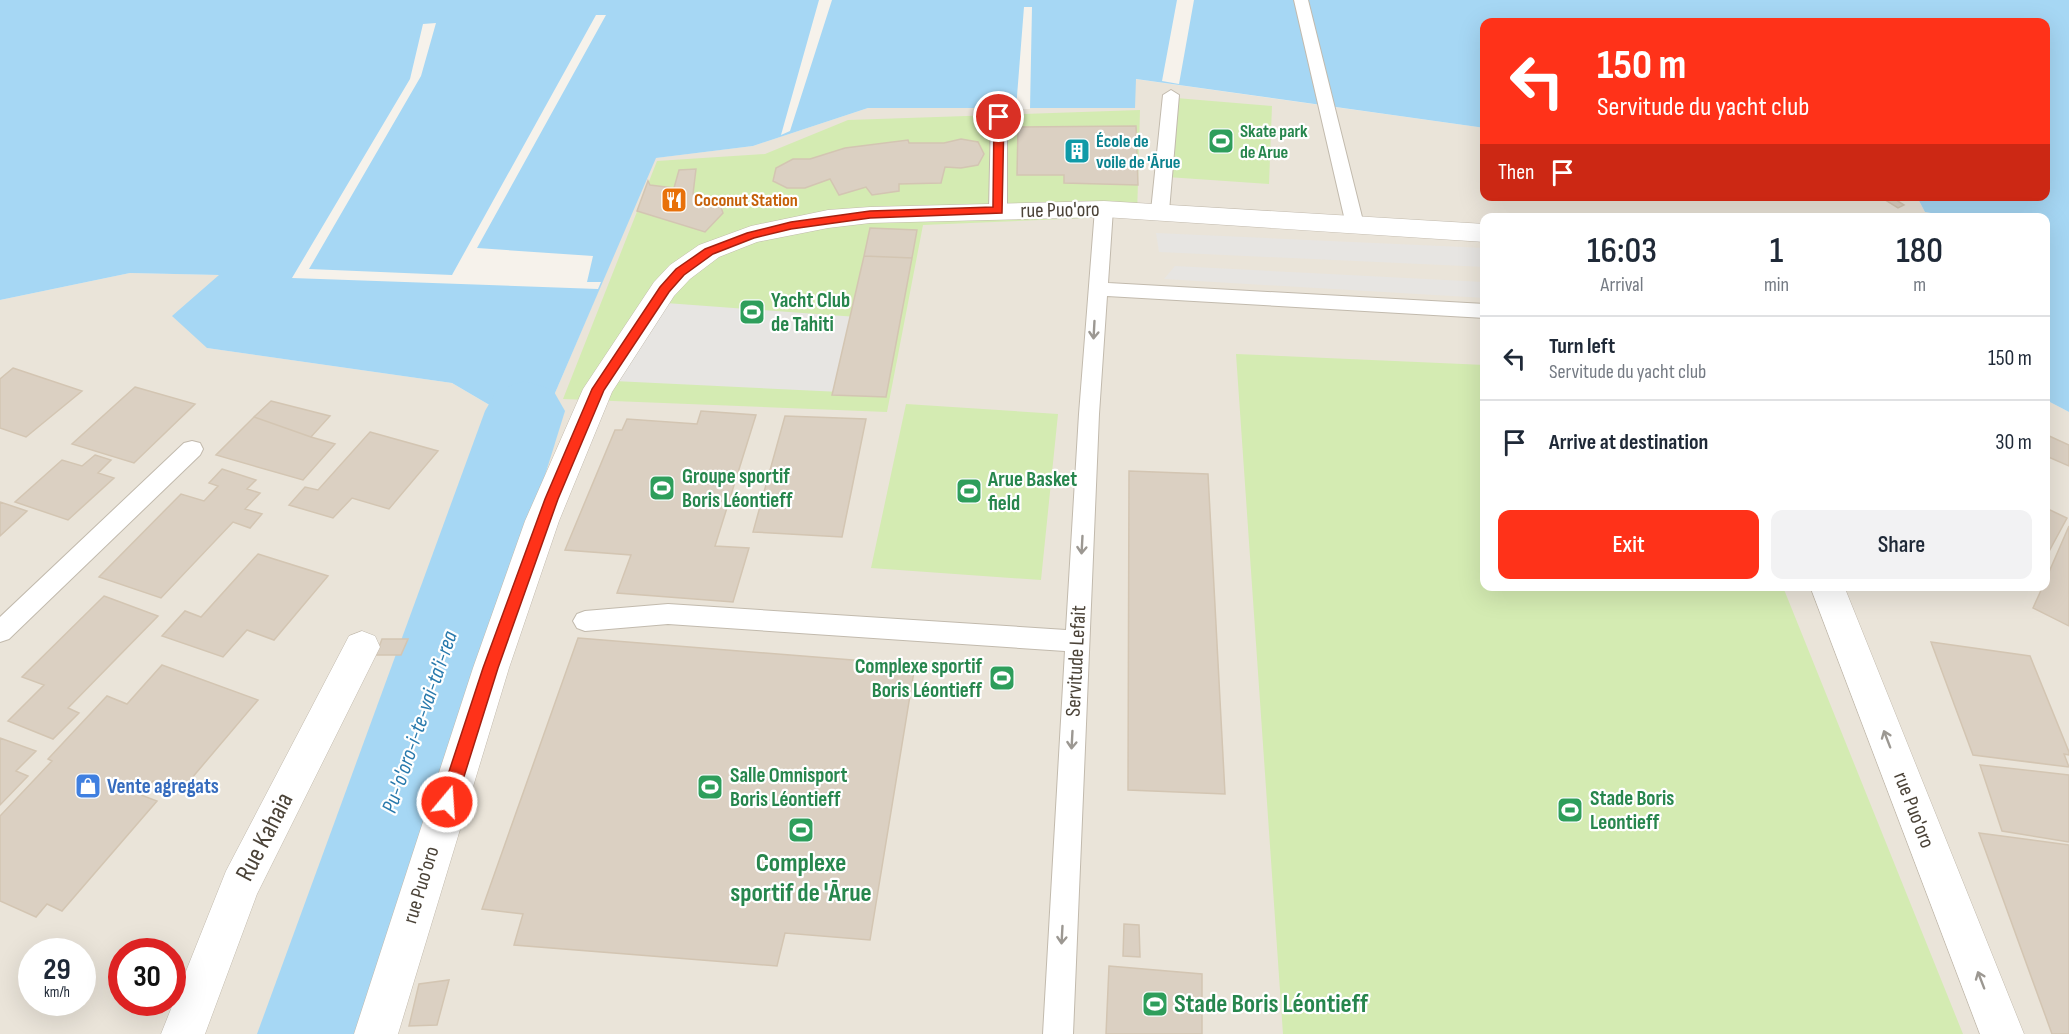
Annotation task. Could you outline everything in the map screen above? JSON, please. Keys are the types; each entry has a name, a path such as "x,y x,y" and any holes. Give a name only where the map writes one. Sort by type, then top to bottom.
{"street":[{"name":"rue Puo'oro","path":"376,1034 490,668 542,521 598,389 664,289 680,272 709,251 751,235 791,226 870,215 1104,209 1480,233"},
{"name":"rue Puo'oro","path":"1829,591 2002,1034"},
{"name":"Rue Kahaia","path":"183,1034 240,885 362,647"}],"lane":[{"path":"1301,0 1355,225"},
{"path":"1160,211 1171,95"},
{"path":"998,211 999,117"},
{"name":"Servitude Lefait","path":"1058,1034 1077,641 1097,289 1104,209"},
{"path":"1097,289 1480,311"},
{"path":"0,633 192,449"},
{"path":"585,621 668,614 1077,641"}],"shaded area":[{"path":"1135,79 1480,127 1480,201 1919,201 1925,212 1931,213 1480,213 1480,591 2050,591 2050,402 2069,412 2069,1034 0,1034 0,300 130,273 220,275 207,348 452,383 510,417 552,400 655,158 753,146 868,108 1135,108"},
{"path":"1156,233 1480,248 1480,267 1159,252"},
{"path":"1175,266 1480,282 1480,298 1164,279"},
{"path":"666,303 857,317 841,392 614,381"}],"green space":[{"name":"Skate park de Arue","path":"1176,98 1272,106 1269,184 1167,177"},
{"name":"Yacht Club de Tahiti","path":"1140,110 1137,216 923,225 887,412 563,399 657,161 765,154 848,120"},
{"name":"Stade Boris Leontieff","path":"1236,354 1480,365 1480,591 1785,591 1963,1034 1283,1034"},
{"name":"Arue Basket field","path":"906,404 1058,414 1041,580 871,568"}],"water":[{"path":"0,0 2069,0 2069,412 2050,402 2050,213 1931,213 1925,212 1919,201 2050,201 2050,18 1480,18 1480,127 1136,79 1135,108 868,108 753,146 656,158 552,400 510,417 452,383 207,348 172,316 219,275 130,273 0,300"}],"pier":[{"path":"819,0 832,0 790,131 781,135"},
{"path":"1177,0 1194,0 1179,84 1162,81"},
{"path":"1024,7 1032,7 1030,109 1016,109"},
{"path":"596,15 606,15 477,248 593,256 587,282 601,282 598,289 292,278 410,79 423,24 436,23 421,76 309,269 452,275"}],"building":[{"name":"École de voile de 'Ārue","path":"1136,126 1138,185 1064,183 1064,175 1017,175 1018,127"},
{"path":"961,139 978,142 984,154 978,165 961,168 945,167 941,183 899,184 899,191 872,195 866,187 839,195 830,179 805,188 787,188 773,181 776,168 793,159 810,159 845,148 908,140 909,143 944,143"},
{"name":"Coconut Station","path":"696,169 693,194 721,207 723,213 705,232 637,211 648,181 650,185 674,188 679,170"},
{"path":"1887,201 1898,201 1904,205 1898,208"},
{"path":"870,228 917,230 912,258 864,256"},
{"path":"864,256 912,258 886,397 832,395"},
{"path":"13,368 82,391 26,437 0,428 0,379"},
{"path":"135,387 195,404 134,463 72,444"},
{"path":"271,401 330,416 311,437 254,417"},
{"name":"Groupe sportif Boris Léontieff","path":"701,411 756,415 715,546 749,548 733,602 617,593 631,555 565,550 615,430 622,430 627,419 697,424"},
{"name":"Groupe sportif Boris Léontieff","path":"785,416 866,419 842,537 753,532"},
{"path":"254,417 335,444 303,480 216,455"},
{"path":"370,432 438,451 389,509 352,498 333,518 289,505 305,487 318,490"},
{"path":"2050,436 2069,445 2069,466 2050,458"},
{"path":"95,455 111,460 98,473 114,478 68,520 15,502 62,460 82,466"},
{"path":"222,469 256,480 247,489 260,493 245,509 262,514 250,528 233,522 161,598 99,577 181,494 204,501 218,486 209,483"},
{"path":"1129,471 1208,474 1225,794 1128,790"},
{"path":"0,502 27,511 0,536"},
{"path":"2050,510 2067,518 2050,550"},
{"path":"2069,526 2069,626 2033,608 2041,591 2050,591 2050,570"},
{"path":"258,554 328,576 274,640 247,630 223,657 162,636 185,611 201,617"},
{"path":"104,596 158,616 68,708 79,713 53,739 8,721 44,685 22,677"},
{"name":"Salle Omnisport Boris Léontieff","path":"578,638 915,665 870,940 785,933 777,966 514,945 523,914 482,909"},
{"path":"382,639 408,639 401,655 376,655"},
{"path":"1931,642 2030,656 2069,752 2069,755 2064,754 2069,767 1973,755"},
{"name":"Vente agregats","path":"162,665 258,700 180,792 153,781 141,795 157,801 62,911 47,904 36,917 0,901 0,816 52,761 48,759 107,696 127,704"},
{"path":"0,738 36,751 16,771 28,776 0,805"},
{"path":"1980,765 2069,775 2069,842 2002,831"},
{"path":"1979,833 2069,845 2069,1034 2052,1034"},
{"path":"1124,924 1139,925 1140,957 1123,956"},
{"name":"Stade Boris Léontieff","path":"1109,966 1202,974 1202,1034 1106,1034"},
{"path":"449,980 437,1025 409,1026 419,984"}],"waterway":[{"name":"Pu-'o'oro-i-te-vai-ta'i-rea","path":"314,1034 525,411"}],"place":[{"name":"Skate park de Arue","path":"1221,141"},
{"name":"École de voile de 'Ārue","path":"1077,151"},
{"name":"Coconut Station","path":"674,200"},
{"name":"Yacht Club de Tahiti","path":"752,312"},
{"name":"Groupe sportif Boris Léontieff","path":"662,488"},
{"name":"Arue Basket field","path":"969,491"},
{"name":"Complexe sportif Boris Léontieff","path":"1002,678"},
{"name":"Vente agregats","path":"88,786"},
{"name":"Salle Omnisport Boris Léontieff","path":"710,787"},
{"name":"Stade Boris Leontieff","path":"1570,810"},
{"name":"Complexe sportif de 'Ārue","path":"801,830"},
{"name":"Stade Boris Léontieff","path":"1155,1004"}],"route":[{"path":"447,802 490,668 542,521 598,389 664,289 680,272 709,251 751,235 828,219 870,215 998,211 999,117"}]}
